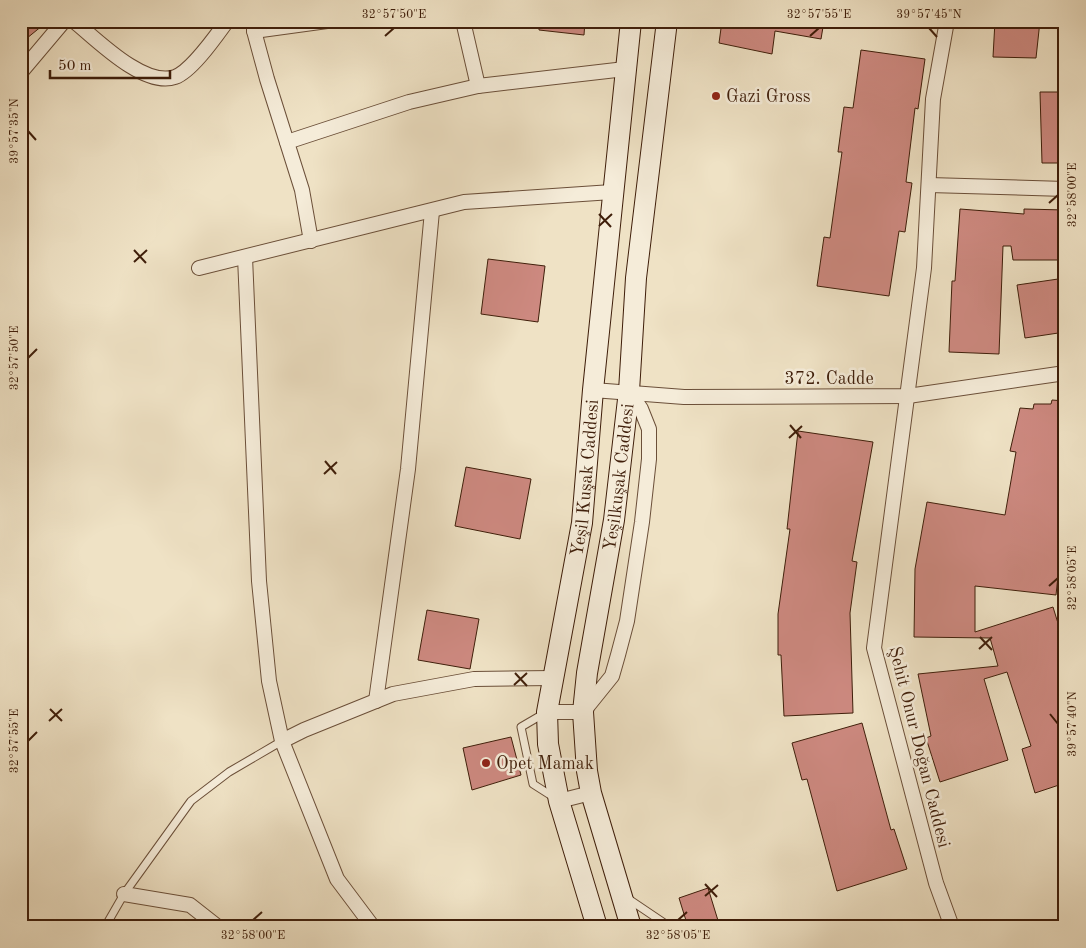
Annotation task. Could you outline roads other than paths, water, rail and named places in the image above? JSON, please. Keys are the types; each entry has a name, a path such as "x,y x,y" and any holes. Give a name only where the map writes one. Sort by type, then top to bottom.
{"main road":[{"name":"Yeşil Kuşak Caddesi","path":"597,927 559,801 548,744 547,712 582,523 592,390 631,21"},
{"name":"Yeşilkuşak Caddesi","path":"631,927 591,793 587,771 583,712 591,645 614,520 629,391 636,278 666,21"}],"street":[{"path":"21,72 64,21"},
{"path":"74,21 130,66 152,78 175,77 197,59 227,21"},
{"path":"311,241 302,190 254,26 327,21"},
{"path":"463,21 478,86"},
{"name":"Şehit Onur Doğan Caddesi","path":"946,21 933,99 924,268 874,648 936,883 952,927"},
{"path":"287,142 409,102 478,86 625,69"},
{"path":"929,185 1065,189"},
{"path":"199,268 464,202 612,192"},
{"path":"376,701 408,469 432,211"},
{"path":"245,257 259,581 269,681 282,741 337,879 373,927"},
{"name":"372. Cadde","path":"592,390 629,391 684,397 908,396 1065,373"},
{"path":"547,712 583,712 612,676 618,655 626,622 642,522 649,459 649,429 641,409 629,391"},
{"path":"282,741 392,694 474,678 552,678"},
{"path":"559,801 591,793"},
{"path":"124,894 190,905 218,927"}],"lane":[{"path":"104,927 124,894 192,801 230,772 282,741"},
{"path":"622,894 670,927"}],"place":[{"name":"Gazi Gross","path":"716,96"},
{"name":"Opet Mamak","path":"486,763"}]}
